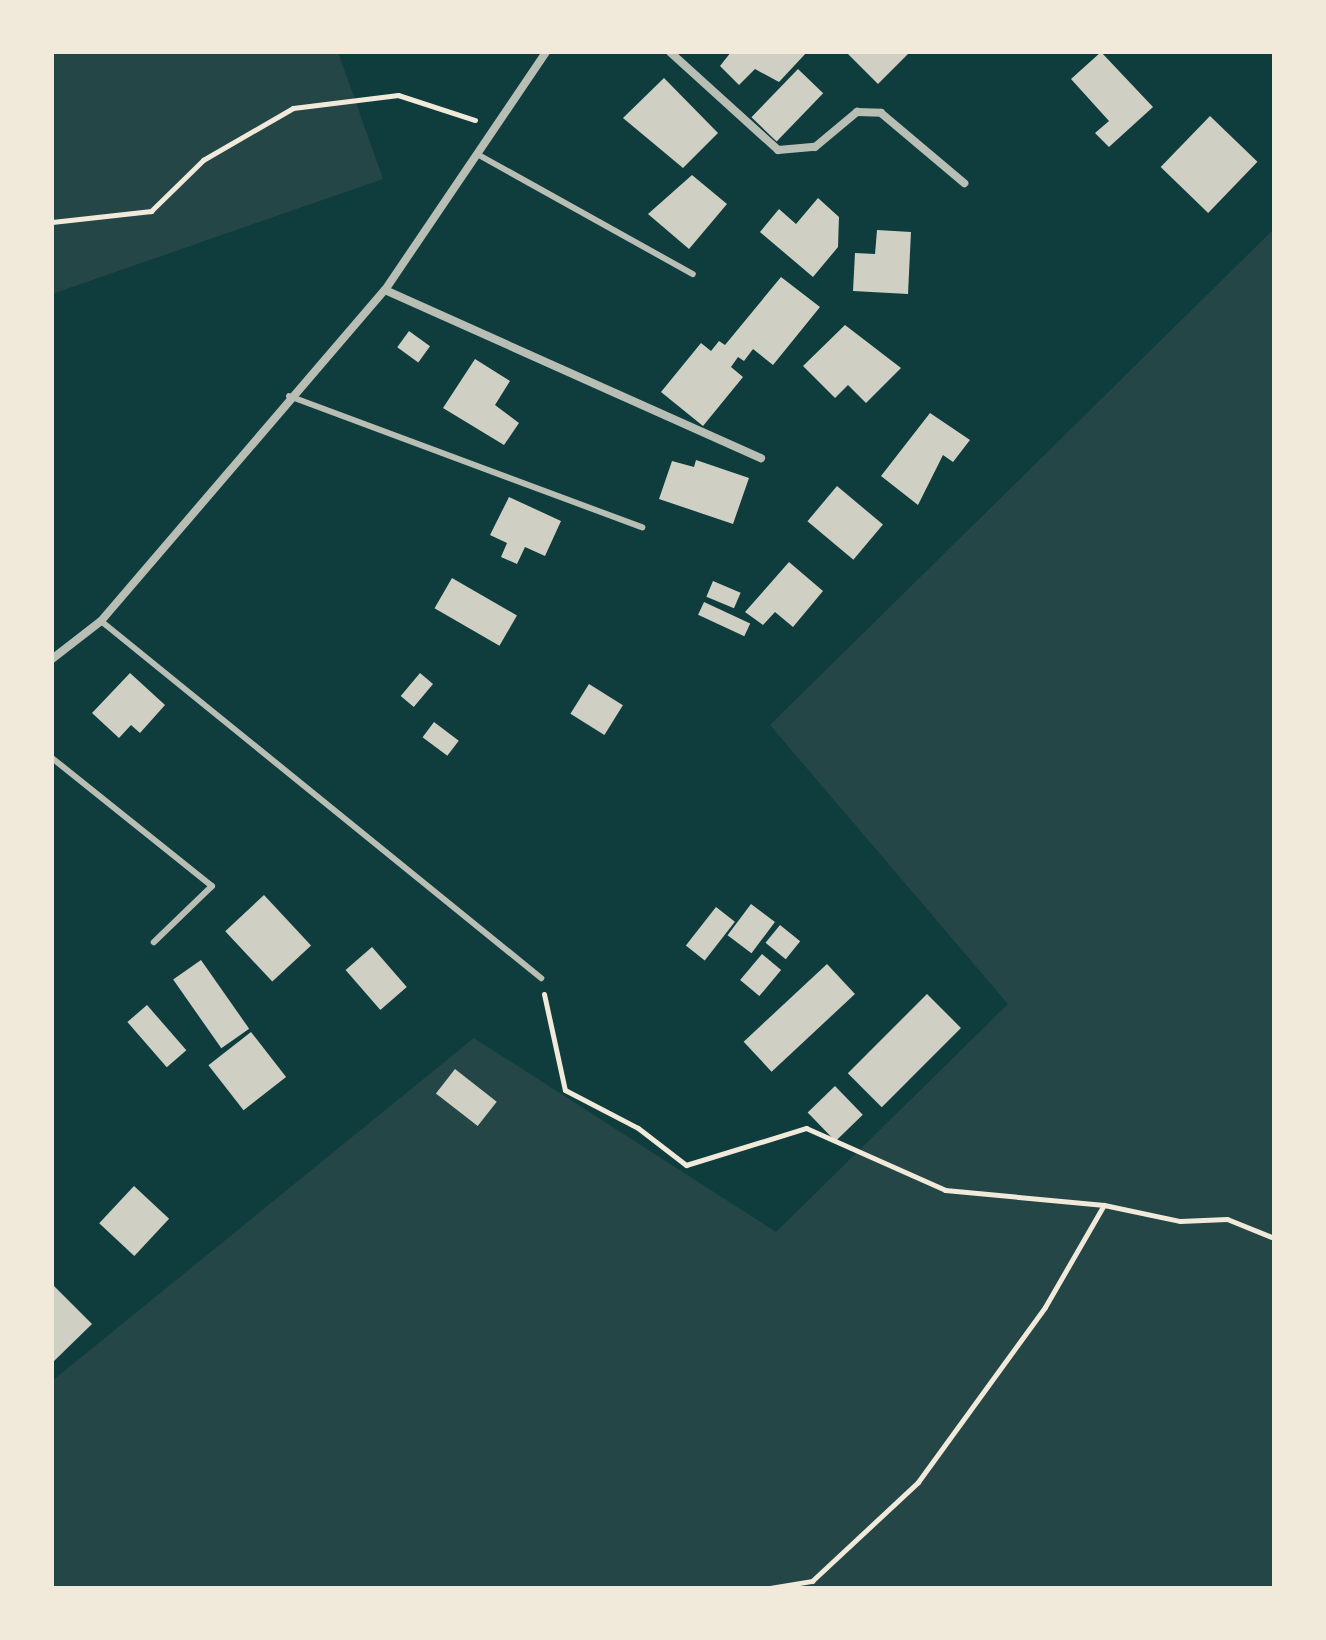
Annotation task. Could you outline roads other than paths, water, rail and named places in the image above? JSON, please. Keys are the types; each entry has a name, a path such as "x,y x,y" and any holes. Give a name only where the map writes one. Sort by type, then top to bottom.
{"street":[{"path":"52,659 101,621 289,396 385,290 546,52"},
{"path":"670,52 778,150 815,147 857,112 881,113 964,183"},
{"path":"385,290 761,458"}],"lane":[{"path":"477,154 693,274"},
{"path":"289,396 642,527"},
{"path":"101,621 541,978"},
{"path":"52,758 212,886 154,942"}]}
